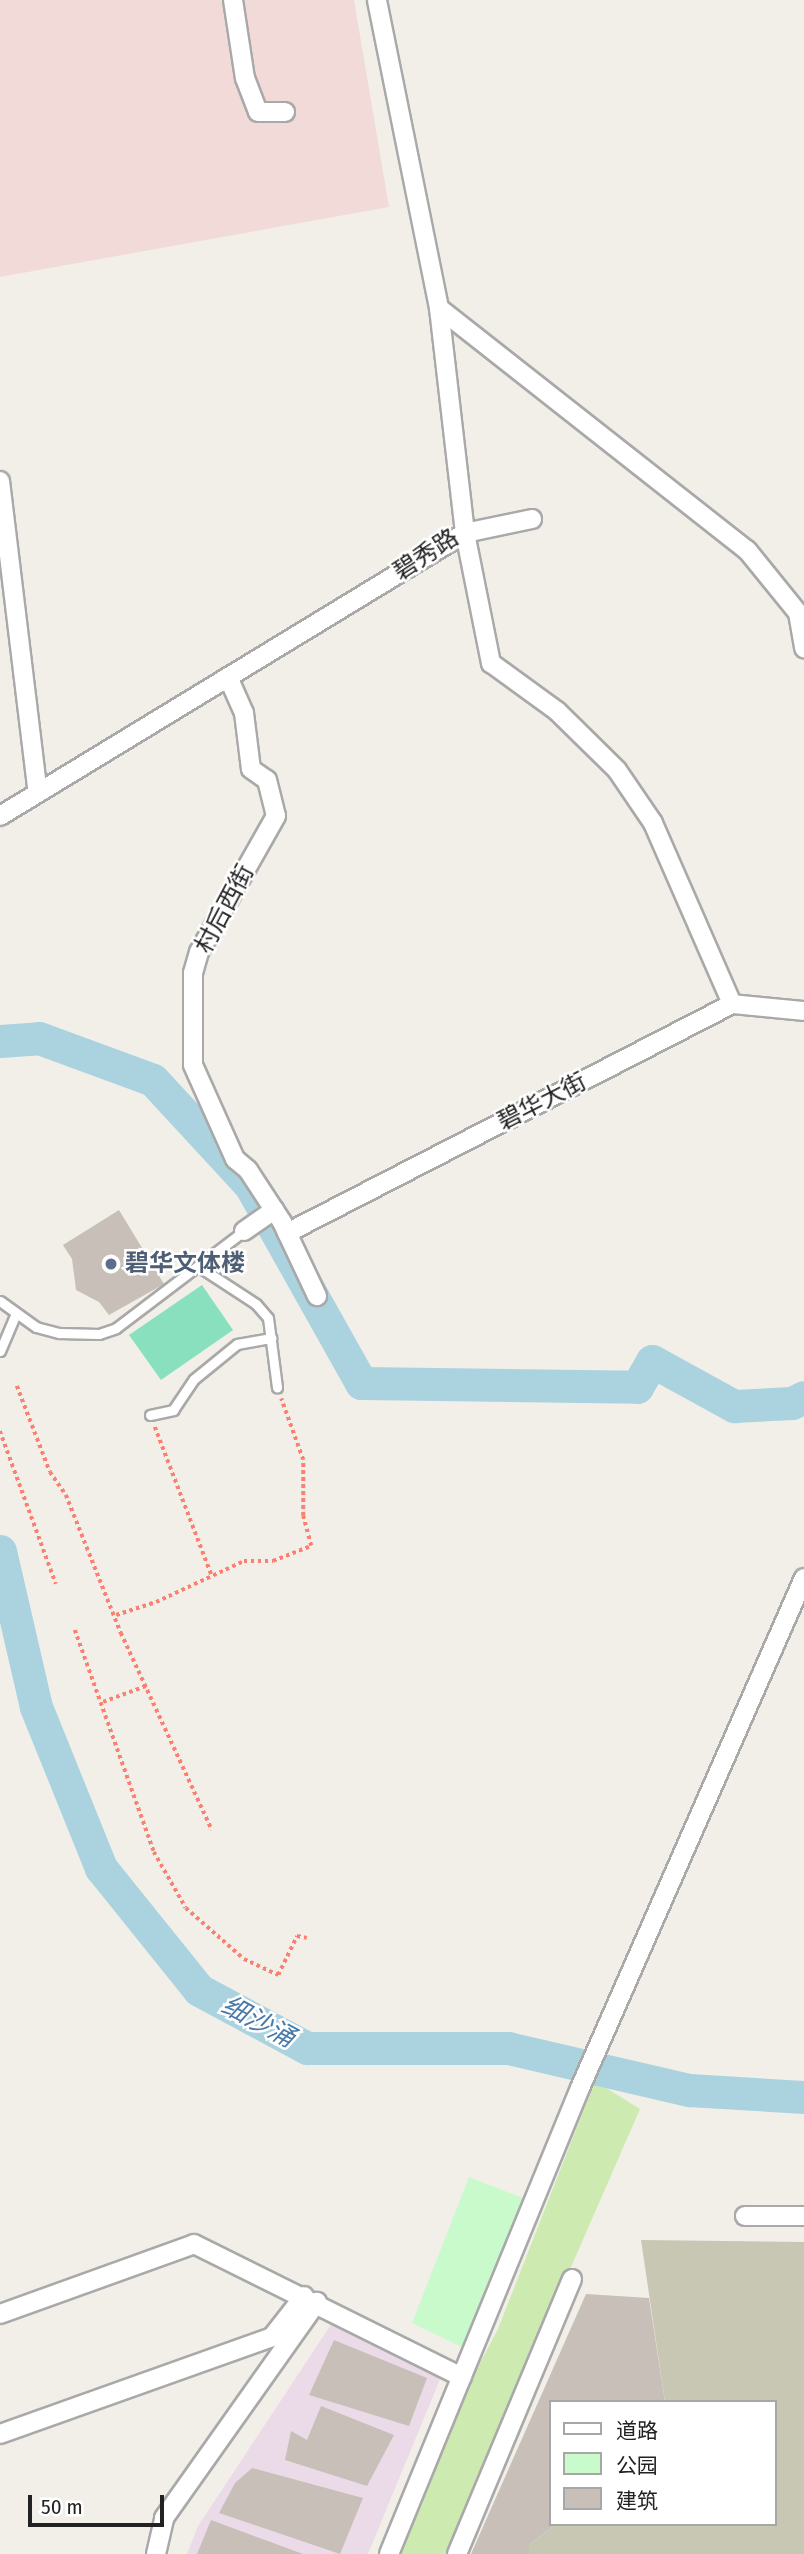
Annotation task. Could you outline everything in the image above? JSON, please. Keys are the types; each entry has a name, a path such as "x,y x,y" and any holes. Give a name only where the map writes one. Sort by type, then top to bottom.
{"street":[{"path":"233,0 245,78 258,112 285,112"},
{"name":"碧秀路","path":"0,816 465,533 439,308 377,0"},
{"path":"439,308 747,550 798,612 804,648"},
{"path":"0,481 38,793"},
{"path":"532,520 465,533 491,663 557,711 617,770 653,822 732,1004 804,1011"},
{"name":"村后西街","path":"228,677 244,713 251,769 267,780 276,816 199,952 193,973 193,1065 235,1159 248,1170 287,1233 317,1296"},
{"name":"碧华大街","path":"287,1233 732,1004"},
{"path":"244,1231 273,1211"},
{"path":"389,2554 580,2088 804,1578"},
{"path":"745,2216 804,2216"},
{"path":"0,2314 194,2244 311,2299 462,2378"},
{"path":"457,2554 572,2279"},
{"path":"0,2434 272,2337 311,2299"},
{"path":"156,2554 164,2518 311,2299"}],"lane":[{"path":"0,1301 15,1315 59,1333 99,1334 116,1328 244,1231"},
{"path":"198,1266 256,1304 268,1318 278,1387"},
{"path":"0,1351 15,1315"},
{"path":"150,1415 173,1410 194,1379 237,1344 271,1338"}],"path":[{"path":"17,1386 50,1472 66,1495 146,1686 212,1830"},
{"path":"116,1615 212,1577 244,1561 273,1561 311,1546 303,1516 303,1460 278,1387"},
{"path":"150,1415 212,1577"},
{"path":"0,1431 56,1584"},
{"path":"75,1630 155,1853 186,1908 244,1959 278,1975 297,1936 307,1938"},
{"path":"103,1702 146,1686"}],"shaded area":[{"path":"0,0 354,0 389,207 0,277"},
{"path":"641,2240 804,2242 804,2554 529,2554 529,2545 553,2526 776,2526 776,2400 665,2400"},
{"path":"334,2320 443,2372 368,2554 187,2554 198,2526"}],"green space":[{"path":"202,1285 233,1330 161,1380 129,1335"},
{"path":"595,2081 640,2109 446,2554 395,2554 450,2420 498,2329"},
{"path":"469,2177 523,2198 462,2347 412,2323"}],"building":[{"name":"碧华文体楼","path":"119,1210 164,1284 109,1315 99,1302 76,1290 72,1259 63,1245"},
{"path":"586,2294 649,2298 665,2400 548,2400 548,2526 553,2526 529,2545 529,2554 471,2554"},
{"path":"334,2340 427,2378 409,2426 309,2395"},
{"path":"321,2406 394,2435 367,2486 285,2460 291,2431 307,2440"},
{"path":"252,2468 363,2498 340,2554 219,2513 235,2483"},
{"path":"211,2520 303,2554 197,2554"}],"waterway":[{"path":"0,1041 39,1038 153,1080 250,1185 361,1383 637,1387 652,1361 734,1406 792,1403 804,1397"},
{"name":"细沙涌","path":"0,1551 36,1707 101,1868 199,1990 307,2048 508,2048 689,2090 804,2097"}],"place":[{"name":"碧华文体楼","path":"111,1264"}]}
